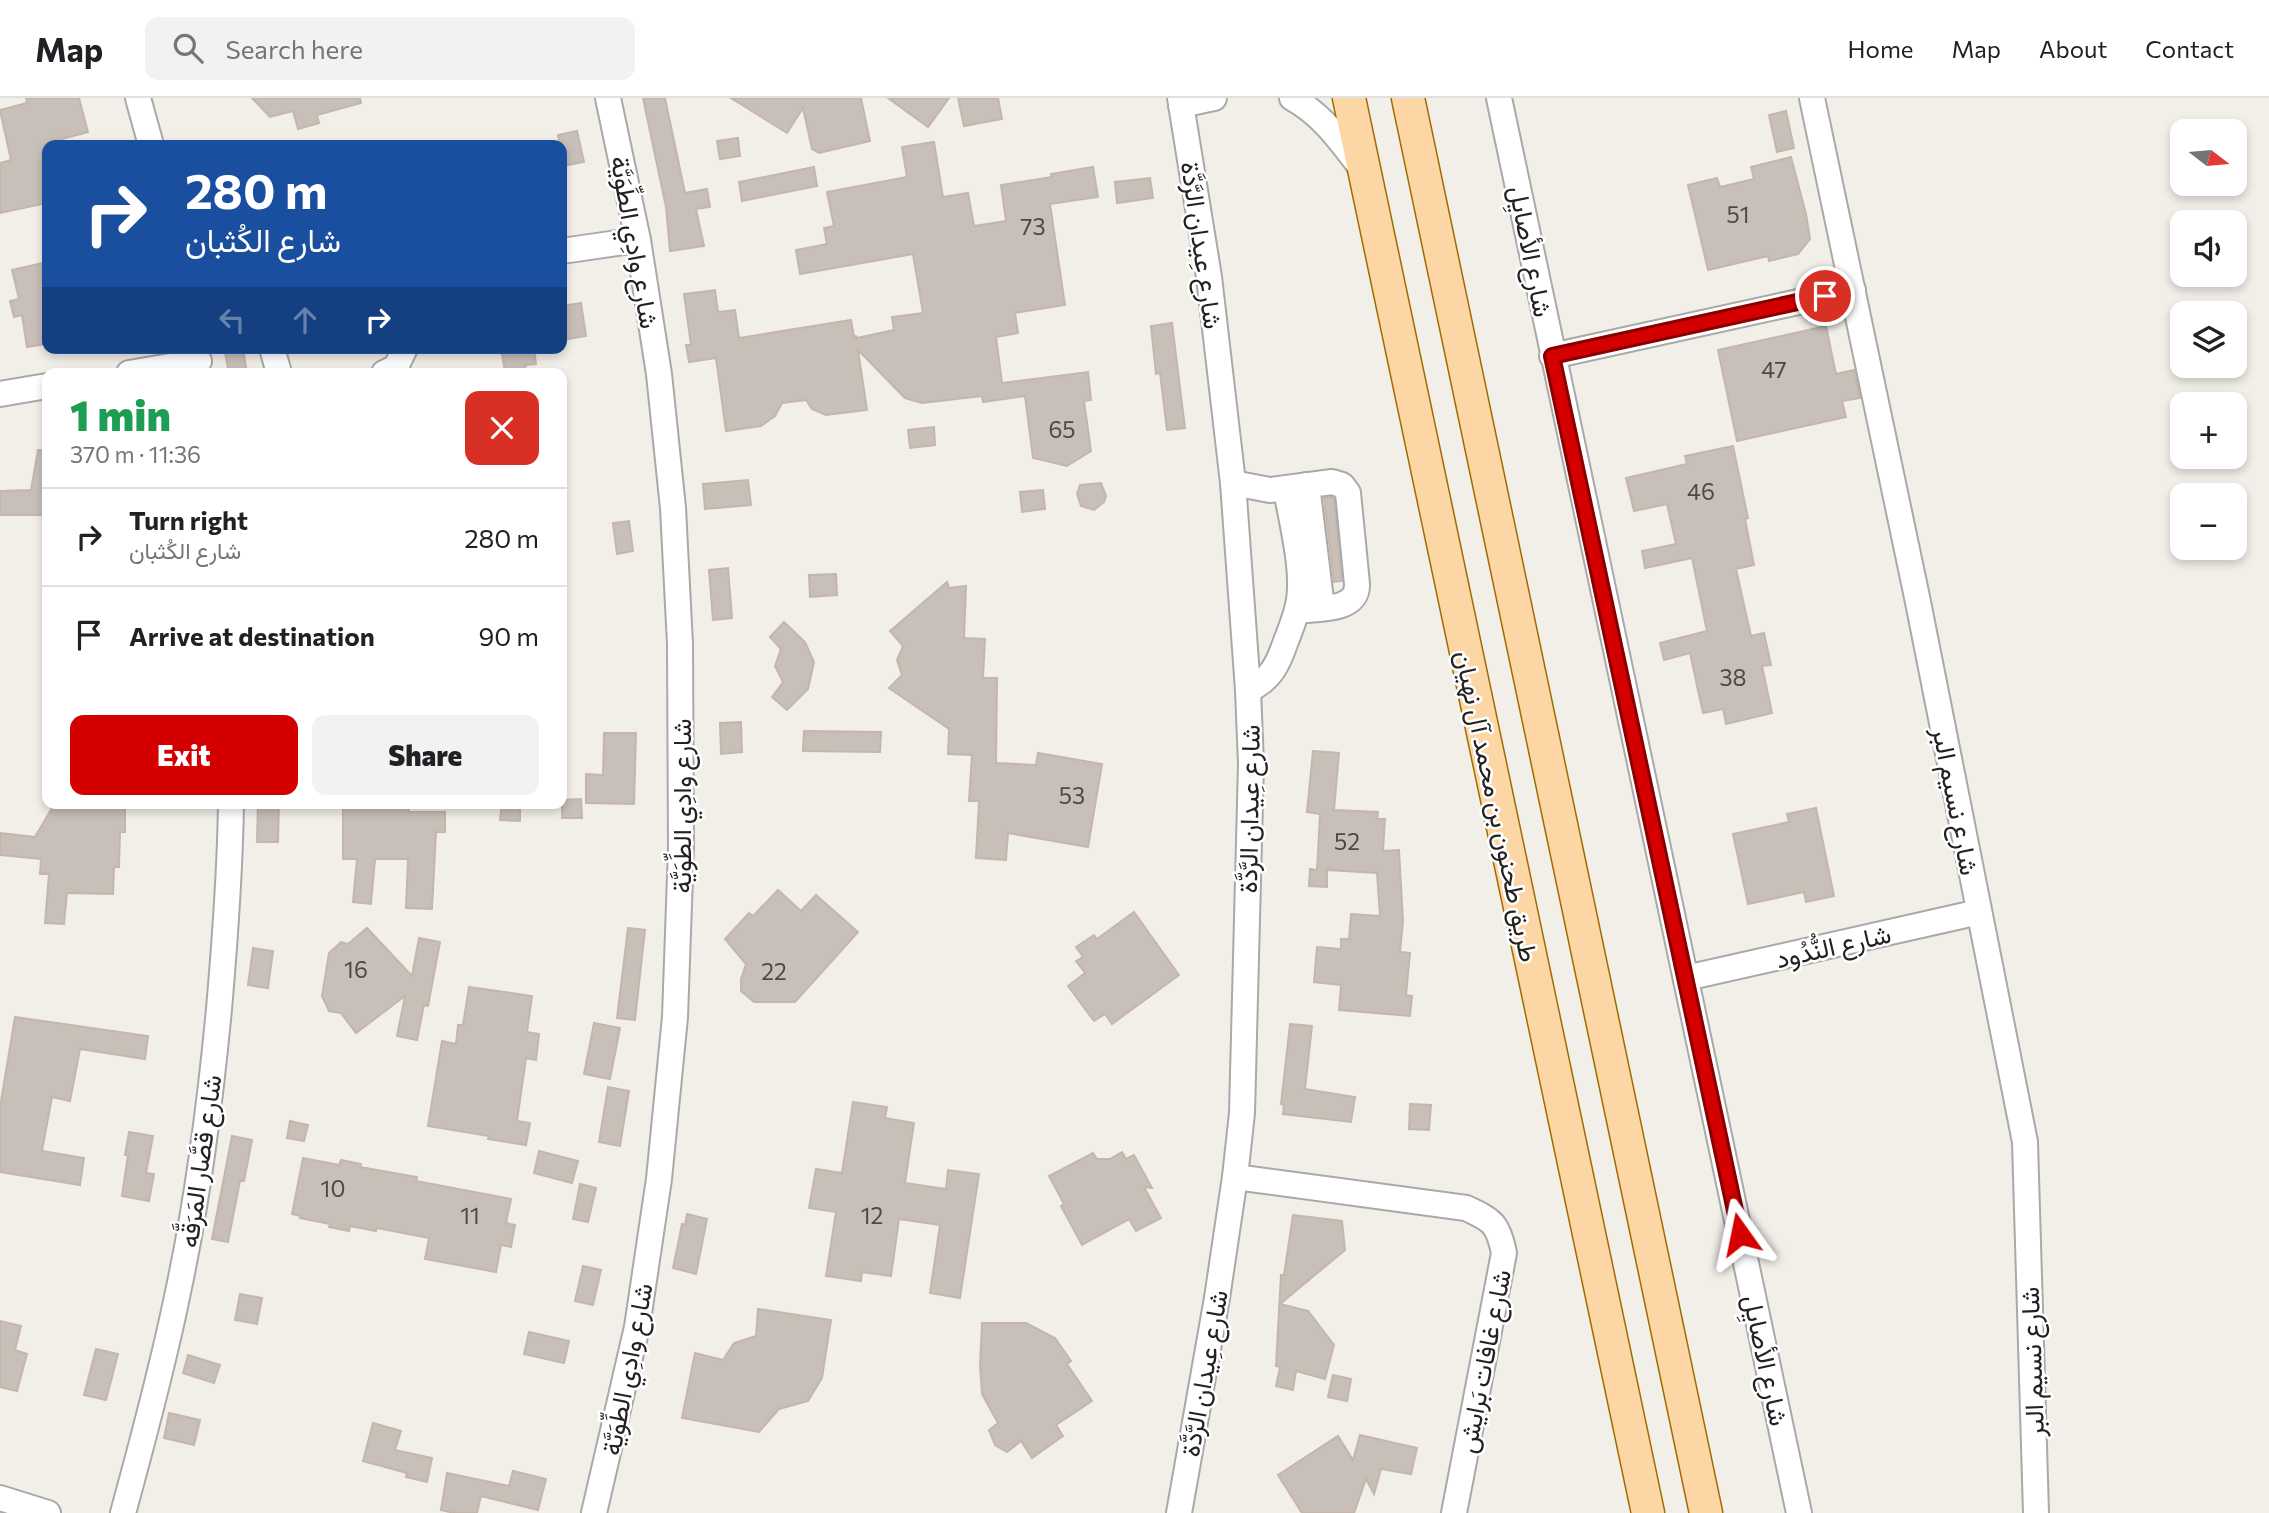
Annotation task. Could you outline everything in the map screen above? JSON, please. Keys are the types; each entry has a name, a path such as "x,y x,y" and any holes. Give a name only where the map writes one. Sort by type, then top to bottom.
{"main road":[{"name":"طريق طحنون بن محمد آل نهيان","path":"1349,98 1648,1513"},
{"path":"1408,98 1706,1513"}],"street":[{"path":"138,98 150,140"},
{"name":"شارع وادِي الطِّوَيَّة","path":"594,1513 637,1327 659,1179 675,1017 681,861 680,644 673,508 659,374 638,240 608,98"},
{"name":"شارع عِيدان الرَّدَّة","path":"1178,1513 1217,1298 1242,1113 1251,764 1233,483 1209,276 1181,101 1214,98"},
{"path":"1292,98 1323,119 1365,173"},
{"name":"شارع الأصايِل","path":"1499,98 1800,1513"},
{"name":"شارع نسيم البر","path":"1812,98 1918,602 2025,1142 2036,1513"},
{"path":"567,250 638,240"},
{"path":"1552,356 1853,290"},
{"path":"158,368 199,361"},
{"path":"0,394 42,387"},
{"path":"1233,483 1263,489 1337,483 1346,488 1357,590 1352,600 1347,603 1297,611"},
{"path":"1296,487 1322,608"},
{"path":"1248,690 1264,681 1276,668 1297,611 1299,572 1296,487"},
{"name":"شارع قصَّار المَرَقَّه","path":"123,1513 178,1292 198,1186 212,1087 228,910 231,809"},
{"name":"شارع النُّدُود","path":"1686,978 1979,912"},
{"name":"شارع غافات بَرايش","path":"1235,1177 1466,1208 1491,1220 1498,1231 1504,1253 1454,1513"},
{"path":"0,1498 48,1513"}],"building":[{"path":"26,98 79,98 88,132 58,140 42,140 42,204 0,213 0,163 11,160 0,110 27,103"},
{"path":"252,98 360,98 361,103 317,115 319,123 298,129 293,111 270,117"},
{"path":"643,98 665,98 685,193 707,189 710,207 696,209 704,246 670,251 666,207"},
{"path":"731,98 861,98 870,141 819,153 812,149 803,108 787,133"},
{"path":"888,98 949,98 928,127"},
{"path":"958,98 998,98 1002,119 964,126"},
{"path":"1786,111 1794,148 1777,152 1769,115"},
{"path":"577,131 584,162 567,165 567,140 559,140 558,135"},
{"path":"738,138 740,156 720,159 717,141"},
{"path":"934,142 943,197 968,193 974,226 1006,221 1001,185 1093,167 1098,197 1050,204 1065,305 1015,313 1018,333 996,337 1002,383 1088,372 1091,400 1084,401 1091,451 1067,466 1033,458 1025,396 983,402 982,396 922,403 905,398 858,350 867,410 826,415 812,409 806,400 782,403 775,416 761,426 726,431 716,358 689,362 686,345 691,345 684,294 715,290 718,312 735,310 739,338 851,320 854,337 857,338 894,330 892,317 923,313 913,254 800,274 796,250 827,244 824,228 834,226 827,192 907,177 902,147"},
{"path":"1791,157 1810,239 1798,254 1769,261 1768,256 1708,270 1688,185 1717,178 1720,187 1754,179 1751,167"},
{"path":"814,167 817,186 742,201 739,182"},
{"path":"1150,178 1153,198 1117,203 1115,182"},
{"path":"42,263 42,345 27,347 22,315 14,317 10,301 19,299 12,270"},
{"path":"581,303 586,336 567,339 567,305"},
{"path":"1172,323 1185,428 1167,430 1160,373 1156,374 1151,326"},
{"path":"1826,326 1836,374 1854,370 1860,398 1842,401 1846,417 1737,441 1718,350"},
{"path":"225,354 244,354 246,368 228,368"},
{"path":"502,354 535,354 536,364 525,365 526,368 504,368"},
{"path":"934,427 935,445 910,448 908,430"},
{"path":"1733,446 1748,518 1745,519 1754,565 1736,569 1751,636 1764,633 1771,665 1762,666 1772,713 1726,724 1723,709 1703,713 1690,653 1664,660 1660,643 1707,631 1692,558 1645,568 1642,551 1676,544 1667,504 1634,511 1626,478 1687,464 1685,456"},
{"path":"38,450 42,450 42,515 0,515 0,491 31,490"},
{"path":"748,480 751,505 705,509 703,484"},
{"path":"1101,483 1106,496 1104,502 1094,510 1081,506 1077,494 1080,485"},
{"path":"1043,490 1045,509 1022,512 1020,492"},
{"path":"1324,498 1334,499 1342,581 1334,582"},
{"path":"629,521 633,551 617,554 613,523"},
{"path":"728,568 732,618 713,620 709,570"},
{"path":"836,574 837,595 810,597 809,575"},
{"path":"947,582 949,588 966,586 964,638 985,639 983,678 997,678 996,763 1036,765 1038,753 1102,764 1088,847 1008,833 1006,860 976,858 979,801 969,801 972,755 948,754 949,729 889,688 902,675 897,660 903,646 890,631"},
{"path":"784,622 805,642 814,662 808,689 787,710 772,697 783,682 775,666 781,649 770,637"},
{"path":"741,722 742,752 721,754 720,723"},
{"path":"804,731 881,732 880,752 803,751"},
{"path":"604,733 636,733 634,804 586,803 586,774 603,775"},
{"path":"1313,751 1339,753 1334,810 1378,812 1377,819 1385,819 1383,851 1399,850 1403,921 1400,952 1410,953 1406,995 1412,996 1410,1016 1339,1010 1341,985 1314,982 1317,947 1341,949 1341,939 1349,939 1351,914 1380,916 1377,873 1327,870 1327,887 1309,886 1310,869 1317,870 1320,814 1307,812"},
{"path":"581,799 582,818 562,818 562,809 567,809 567,800"},
{"path":"1816,808 1834,896 1806,902 1804,892 1748,904 1733,834 1789,822 1787,814"},
{"path":"51,809 125,809 125,832 120,832 119,867 114,867 113,894 67,893 64,924 45,923 49,874 40,874 41,859 0,855 0,833 35,837"},
{"path":"258,809 279,809 278,842 257,842"},
{"path":"343,809 445,812 445,832 436,832 432,909 406,908 408,859 375,859 371,904 353,902 357,859 343,859"},
{"path":"501,809 520,809 520,821 500,820"},
{"path":"778,890 801,911 816,895 858,932 795,1002 754,1002 741,991 741,979 746,964 725,939 749,913 753,916"},
{"path":"1134,912 1179,975 1112,1024 1105,1014 1094,1021 1068,986 1085,973 1076,961 1083,957 1076,947 1094,935 1097,939"},
{"path":"367,928 412,976 419,938 440,942 428,1006 424,1005 417,1040 397,1036 405,996 356,1033 341,1013 329,1011 322,996 329,953 341,942 348,944"},
{"path":"628,928 645,930 635,1020 617,1018"},
{"path":"253,948 273,951 268,988 248,985"},
{"path":"469,987 532,996 527,1032 539,1034 536,1060 526,1058 517,1121 530,1123 526,1145 428,1126 442,1041 456,1044 458,1025 463,1025"},
{"path":"15,1017 148,1036 145,1059 80,1049 70,1101 52,1097 42,1151 84,1158 80,1185 0,1172 0,1107"},
{"path":"594,1023 620,1028 610,1079 584,1074"},
{"path":"1290,1024 1312,1026 1305,1089 1355,1097 1351,1122 1283,1114 1284,1105 1281,1104"},
{"path":"608,1087 629,1091 620,1146 599,1142"},
{"path":"853,1102 887,1107 885,1118 914,1123 905,1183 946,1189 948,1170 979,1174 960,1298 930,1293 940,1225 899,1219 891,1276 862,1272 861,1281 826,1276 836,1212 809,1208 816,1169 842,1173"},
{"path":"1410,1104 1431,1105 1429,1130 1409,1129"},
{"path":"290,1121 308,1125 304,1141 287,1138"},
{"path":"129,1132 153,1136 146,1173 154,1174 149,1201 122,1196"},
{"path":"232,1136 252,1140 244,1181 240,1181 228,1242 212,1239"},
{"path":"539,1151 578,1161 572,1183 534,1173"},
{"path":"1122,1152 1126,1159 1134,1155 1152,1188 1144,1187 1161,1218 1136,1231 1129,1219 1082,1245 1061,1206 1064,1204 1049,1176 1093,1153 1097,1159 1110,1159"},
{"path":"303,1158 339,1165 341,1160 361,1164 360,1167 417,1177 416,1181 511,1199 506,1223 515,1225 511,1247 501,1245 496,1272 425,1259 429,1238 377,1228 376,1231 350,1226 349,1231 300,1218 301,1216 292,1214"},
{"path":"580,1184 596,1188 588,1222 573,1219"},
{"path":"687,1214 707,1219 696,1274 673,1268 682,1224 685,1225"},
{"path":"1293,1215 1342,1221 1345,1250 1280,1304 1308,1311 1334,1345 1325,1379 1296,1371 1293,1390 1276,1386 1280,1367 1276,1366 1281,1275 1284,1275"},
{"path":"583,1266 601,1270 593,1305 575,1301"},
{"path":"240,1294 262,1298 257,1324 235,1320"},
{"path":"758,1309 831,1320 822,1378 808,1401 779,1409 759,1432 682,1418 695,1353 723,1360 734,1343 756,1336"},
{"path":"0,1321 21,1326 15,1350 27,1354 17,1391 0,1387"},
{"path":"982,1323 1026,1323 1055,1338 1071,1361 1067,1364 1092,1401 1056,1425 1063,1436 1032,1458 1021,1441 1007,1452 995,1445 989,1430 998,1423 982,1394"},
{"path":"529,1332 569,1341 564,1363 524,1354"},
{"path":"96,1349 118,1354 106,1400 84,1395"},
{"path":"188,1355 220,1365 214,1383 183,1373"},
{"path":"1333,1375 1351,1379 1347,1401 1328,1397"},
{"path":"169,1413 200,1420 194,1445 164,1438"},
{"path":"373,1423 401,1431 395,1450 432,1458 427,1482 406,1477 407,1473 363,1461"},
{"path":"1360,1435 1417,1448 1411,1474 1381,1469 1374,1494 1366,1479 1354,1513 1302,1513 1278,1475 1338,1436 1353,1460"},
{"path":"513,1471 546,1479 538,1510 481,1496 477,1513 441,1510 447,1473 509,1486"}],"route":[{"path":"1740,1234 1552,356 1825,296"}]}
